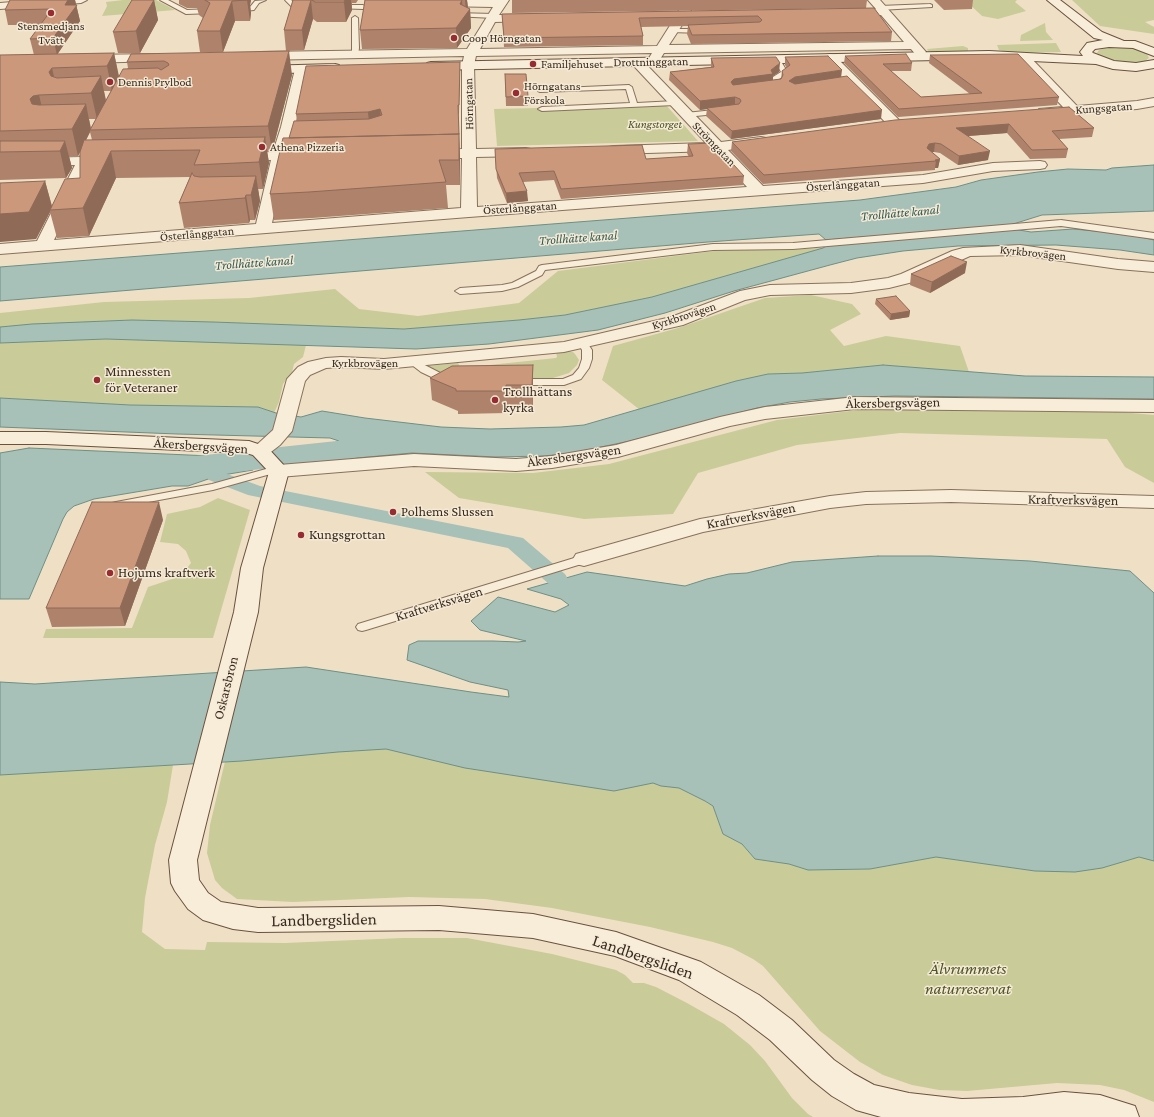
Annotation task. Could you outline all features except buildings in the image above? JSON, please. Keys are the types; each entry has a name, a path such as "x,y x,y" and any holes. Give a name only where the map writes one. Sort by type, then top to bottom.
{"street":[{"path":"0,6 81,0"},
{"path":"431,0 440,3 501,2 470,59"},
{"path":"656,62 655,58 682,16 690,0"},
{"path":"1053,0 1095,42 1086,52 1097,60"},
{"path":"837,13 879,6 923,56"},
{"path":"666,16 698,16"},
{"path":"493,17 540,18"},
{"name":"Drottninggatan","path":"247,56 355,55 470,59 656,62 1067,53 1095,42 1122,43 1141,47"},
{"name":"Drottninggatan","path":"420,66 470,59 660,49 914,44"},
{"path":"1141,47 1154,48"},
{"path":"1141,47 1154,52"},
{"name":"Drottninggatan","path":"1014,55 1097,60 1120,66 1151,71"},
{"path":"74,60 172,58"},
{"path":"830,58 848,81 894,123"},
{"name":"Hörngatan","path":"469,212 470,59"},
{"path":"1026,60 1074,110"},
{"name":"Strömgatan","path":"637,62 759,191"},
{"path":"247,70 349,68"},
{"path":"263,229 263,194 292,127 301,69"},
{"name":"Kungsgatan","path":"1035,113 1137,105 1154,102"},
{"path":"879,125 910,122"},
{"path":"43,246 97,135"},
{"path":"597,150 717,146 771,139"},
{"path":"416,154 541,151"},
{"path":"224,157 324,155"},
{"path":"0,163 123,159"},
{"path":"940,161 957,173"},
{"name":"Österlånggatan","path":"0,249 469,212 922,179 1005,166 1040,165"},
{"name":"Kyrkbrovägen","path":"271,462 290,405 296,379 304,371 314,366 341,362 384,364 413,362 479,356 583,343 677,320 740,296 770,290 851,288 889,283 907,278 958,254 968,251 1020,250 1118,264 1154,267"},
{"name":"Åkersbergsvägen","path":"0,438 46,438 248,447 271,462 368,463 414,460 516,465 552,462 618,451 727,421 765,413 855,403 1130,404 1154,406"},
{"name":"Oskarsbron","path":"198,902 185,883 183,860 246,612 252,568 266,516 271,462"},
{"name":"Kraftverksvägen","path":"584,559 700,526 844,500 908,496 951,496 1154,502"},
{"name":"Landbergsliden","path":"198,902 213,912 233,918 258,920 439,918 533,926 616,944 690,971 748,1005 781,1030 824,1070 843,1085 868,1099 909,1108 962,1114 1023,1112 1064,1107 1100,1110 1123,1117"}],"lane":[{"path":"163,0 186,12 223,10"},
{"path":"230,10 252,9 257,2 263,0"},
{"path":"288,0 293,5 313,7"},
{"path":"879,6 930,6"},
{"path":"327,7 363,7"},
{"path":"447,15 493,17"},
{"path":"355,18 355,55"},
{"path":"672,31 708,31"},
{"path":"763,87 778,85 775,78 785,73 777,59"},
{"path":"540,90 629,87 634,105"},
{"path":"542,109 675,103"},
{"path":"686,115 728,110"},
{"path":"460,291 515,285 539,273 542,268 713,247 793,246 1061,223 1154,236"},
{"path":"509,382 564,382 577,377 584,368 587,359 587,350 583,343"},
{"path":"413,362 446,381 455,382"},
{"path":"108,506 213,487 266,472 271,462"},
{"name":"Kraftverksvägen","path":"362,627 584,559"}],"green space":[{"path":"123,0 156,0 175,10 102,16 107,6 106,2"},
{"path":"965,0 1017,0 1015,2 1026,11 998,19 982,16"},
{"path":"1072,0 1154,0 1154,20 1145,22 1154,27 1154,34 1100,26"},
{"path":"1045,23 1046,32 1053,40 1020,41 1021,35"},
{"path":"1056,43 1061,52 1013,53 999,50 997,45"},
{"path":"963,46 968,48 968,51 935,53 928,51 927,49"},
{"path":"1111,46 1137,49 1147,54 1149,58 1144,62 1138,63 1118,63 1098,55 1097,53 1099,50"},
{"name":"Kungstorget","path":"666,105 698,141 497,146 494,109"},
{"path":"823,248 652,297 565,315 519,320 404,329 132,320 0,327 0,313 104,302 249,298 335,289 359,309 418,316 519,303 558,271 714,251"},
{"path":"811,295 852,304 861,314 830,330 844,346 886,336 960,346 969,372 883,365 802,373 768,374 736,381 640,410 602,380 613,346 678,328 765,298"},
{"path":"106,339 306,345 303,357 294,364 292,372 283,384 279,402 274,413 258,407 130,405 0,398 0,343"},
{"path":"567,351 575,354 579,360 577,365 569,373 553,378 474,379 442,373 427,366 458,363 461,368 556,358 556,352"},
{"path":"858,410 1120,412 1154,415 1154,483 1125,467 1107,439 900,433 797,445 698,473 673,514 584,519 459,498 425,472 533,473 609,464 777,420"},
{"path":"218,498 250,510 213,638 43,638 46,629 132,628 148,587 181,576 191,563 186,551 178,544 160,542 167,514 200,507"},
{"path":"193,709 173,765 167,802 155,845 145,898 142,932 165,949 205,950 207,942 285,943 402,938 467,938 552,954 616,970 625,975 633,983 644,983 656,987 724,1024 750,1045 765,1061 792,1098 813,1117 0,1117 0,738"},
{"name":"Älvrummets naturreservat","path":"236,715 642,785 653,783 661,786 679,788 713,806 723,834 742,844 755,859 789,864 808,870 870,869 936,857 1035,871 1102,868 1139,857 1154,861 1154,1102 1124,1090 1100,1085 1057,1083 967,1091 939,1090 912,1085 883,1075 860,1062 820,1031 763,966 753,959 732,948 713,942 650,927 552,908 485,899 409,897 293,902 237,899 222,888 215,880 207,853 210,825"}],"water":[{"name":"Trollhätte kanal","path":"1154,165 1154,211 1042,215 1010,225 826,240 819,234 708,242 0,301 0,267 860,200 956,187 981,180 1038,172 1068,169 1106,170 1112,168"},
{"path":"1013,229 1031,232 1073,229 1128,234 1154,240 1154,255 1120,250 1056,245 958,246 903,251 857,258 734,291 665,313 598,330 489,344 416,349 106,339 0,343 0,327 32,324 132,320 404,329 565,315 652,297 823,248 830,244"},
{"path":"883,365 1025,376 1154,377 1154,399 895,396 821,399 790,402 757,408 630,441 572,453 544,456 496,457 412,453 313,462 297,457 293,453 294,447 337,445 339,441 330,438 0,427 0,398 130,405 258,407 276,413 301,417 322,411 365,418 441,427 490,429 561,427 584,425 736,381 768,374 802,373"},
{"path":"29,448 211,456 213,461 218,464 241,459 249,463 253,470 217,476 188,486 172,486 94,499 74,506 67,512 63,519 29,599 0,599 0,453"},
{"path":"878,556 931,556 1030,561 1130,571 1154,593 1154,861 1139,857 1102,868 1075,872 1035,871 936,857 870,869 808,870 789,864 755,859 742,844 723,834 713,806 679,788 661,786 653,783 614,791 465,768 386,749 242,761 0,775 0,682 35,684 306,667 509,697 508,690 470,682 407,660 409,645 418,641 526,641 480,630 471,621 498,597 555,612 569,605 561,599 527,589 587,572 685,586 729,574 747,573 792,562"}],"waterway":[{"path":"196,466 346,450"},
{"path":"216,476 255,491 515,543 557,579"}],"place":[{"name":"Stensmedjans Tvätt","path":"51,13"},
{"name":"Coop Hörngatan","path":"454,38"},
{"name":"Familjehuset","path":"533,64"},
{"name":"Dennis Prylbod","path":"110,82"},
{"name":"Hörngatans Förskola","path":"516,93"},
{"name":"Athena Pizzeria","path":"262,147"},
{"name":"Minnessten för Veteraner","path":"97,380"},
{"name":"Trollhättans kyrka","path":"495,400"},
{"name":"Polhems Slussen","path":"393,512"},
{"name":"Kungsgrottan","path":"301,535"},
{"name":"Hojums kraftverk","path":"110,573"}]}
